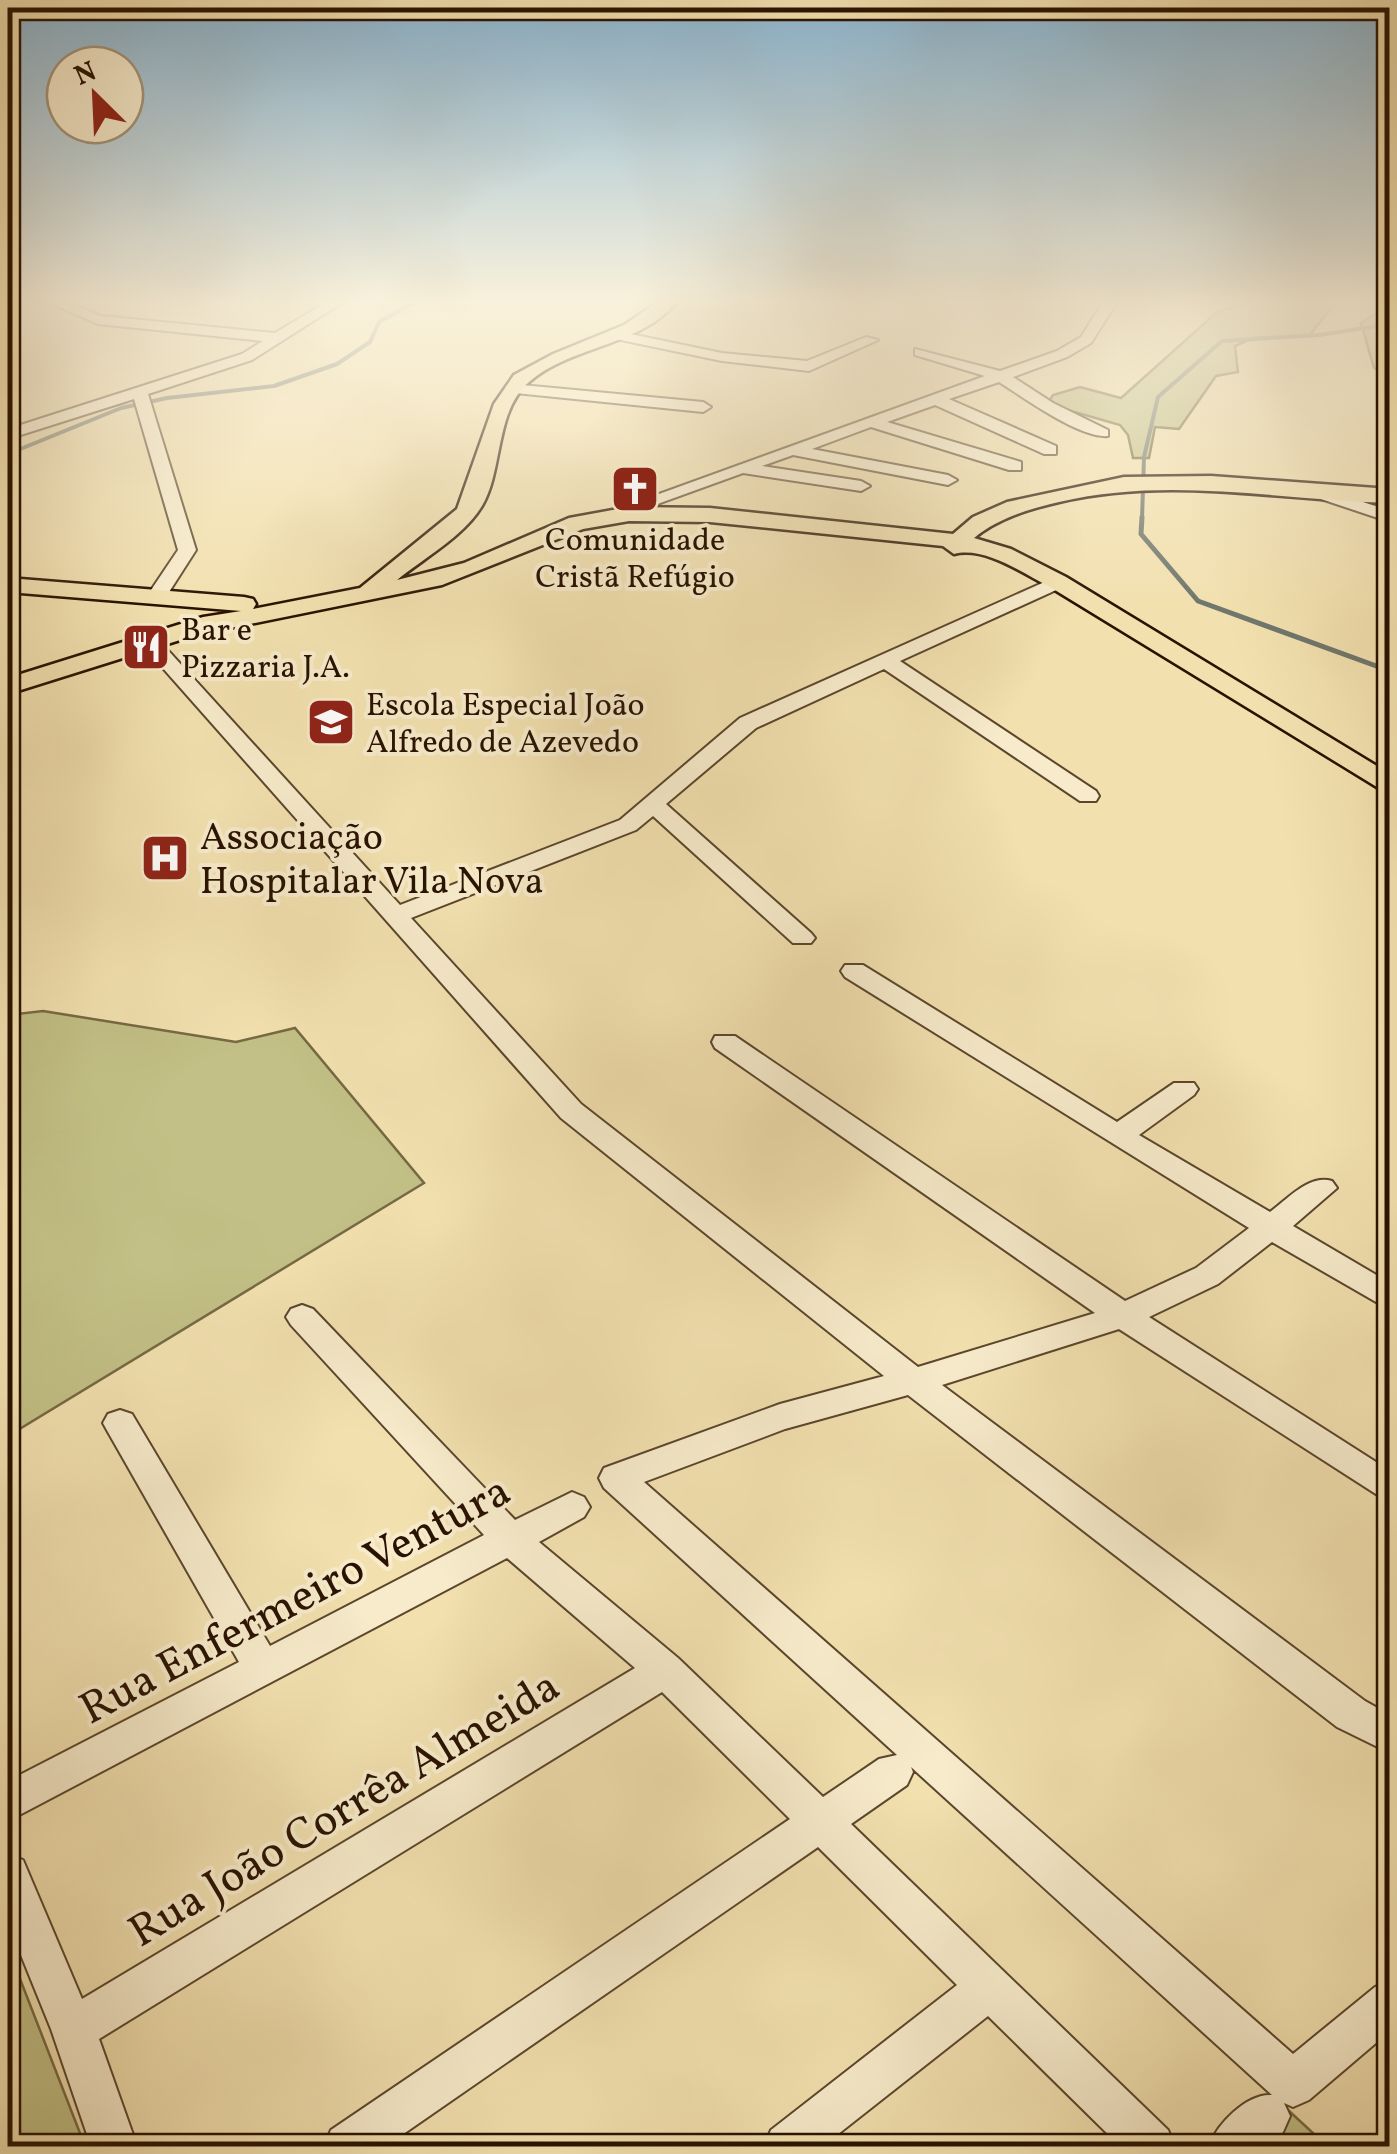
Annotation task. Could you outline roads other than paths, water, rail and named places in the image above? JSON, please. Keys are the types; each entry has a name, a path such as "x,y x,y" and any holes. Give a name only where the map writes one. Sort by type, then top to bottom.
{"main road":[{"path":"155,598 221,595 305,582 378,586 452,528 474,501 507,403"},
{"path":"353,584 414,584 472,568 577,523 634,511 926,537 966,534 1031,502 1123,483 1176,481 1327,495 1390,496"},
{"path":"820,528 966,534 1058,582 1390,787"},
{"path":"8,686 148,640 290,606 353,584 418,552"},
{"path":"384,578 414,584"},
{"path":"189,629 305,582"},
{"path":"8,585 290,606"}],"street":[{"path":"8,434 109,403"},
{"path":"143,403 187,550 155,598"},
{"path":"655,403 703,407"},
{"path":"634,511 740,468 925,403"},
{"path":"943,403 1050,450"},
{"path":"1042,403 1102,433"},
{"path":"870,422 1014,466"},
{"path":"790,450 948,480"},
{"path":"740,468 862,486"},
{"path":"1327,495 1390,516"},
{"path":"394,916 628,825 748,724 1058,582"},
{"path":"148,640 571,1111 913,1381 1352,1714 1390,1735"},
{"path":"884,660 1088,796"},
{"path":"652,804 802,938"},
{"path":"854,971 1118,1136 1390,1298"},
{"path":"725,1042 1123,1316 1390,1489"},
{"path":"1118,1136 1184,1089"},
{"path":"1322,1188 1208,1276 1123,1316 913,1381 780,1417 616,1478 1293,2084 1390,2002"},
{"path":"302,1317 510,1538 665,1670 1152,2146"},
{"path":"120,1423 262,1666"},
{"name":"Rua Enfermeiro Ventura","path":"8,1802 572,1507"},
{"name":"Rua João Corrêa Almeida","path":"73,2030 665,1670"},
{"path":"347,2146 893,1772"},
{"path":"8,1874 73,2030 114,2146"},
{"path":"787,2146 990,1987"},
{"path":"1232,2146 1266,2116"}],"waterway":[{"path":"8,454 121,408 146,403"},
{"path":"1142,519 1144,457 1157,403"},
{"path":"1142,517 1141,534 1198,601 1390,671"}],"place":[{"name":"Comunidade Cristã Refúgio","path":"635,489"},
{"name":"Bar e Pizzaria J.A.","path":"146,647"},
{"name":"Escola Especial João Alfredo de Azevedo","path":"331,722"},
{"name":"Associação Hospitalar Vila Nova","path":"165,858"}]}
